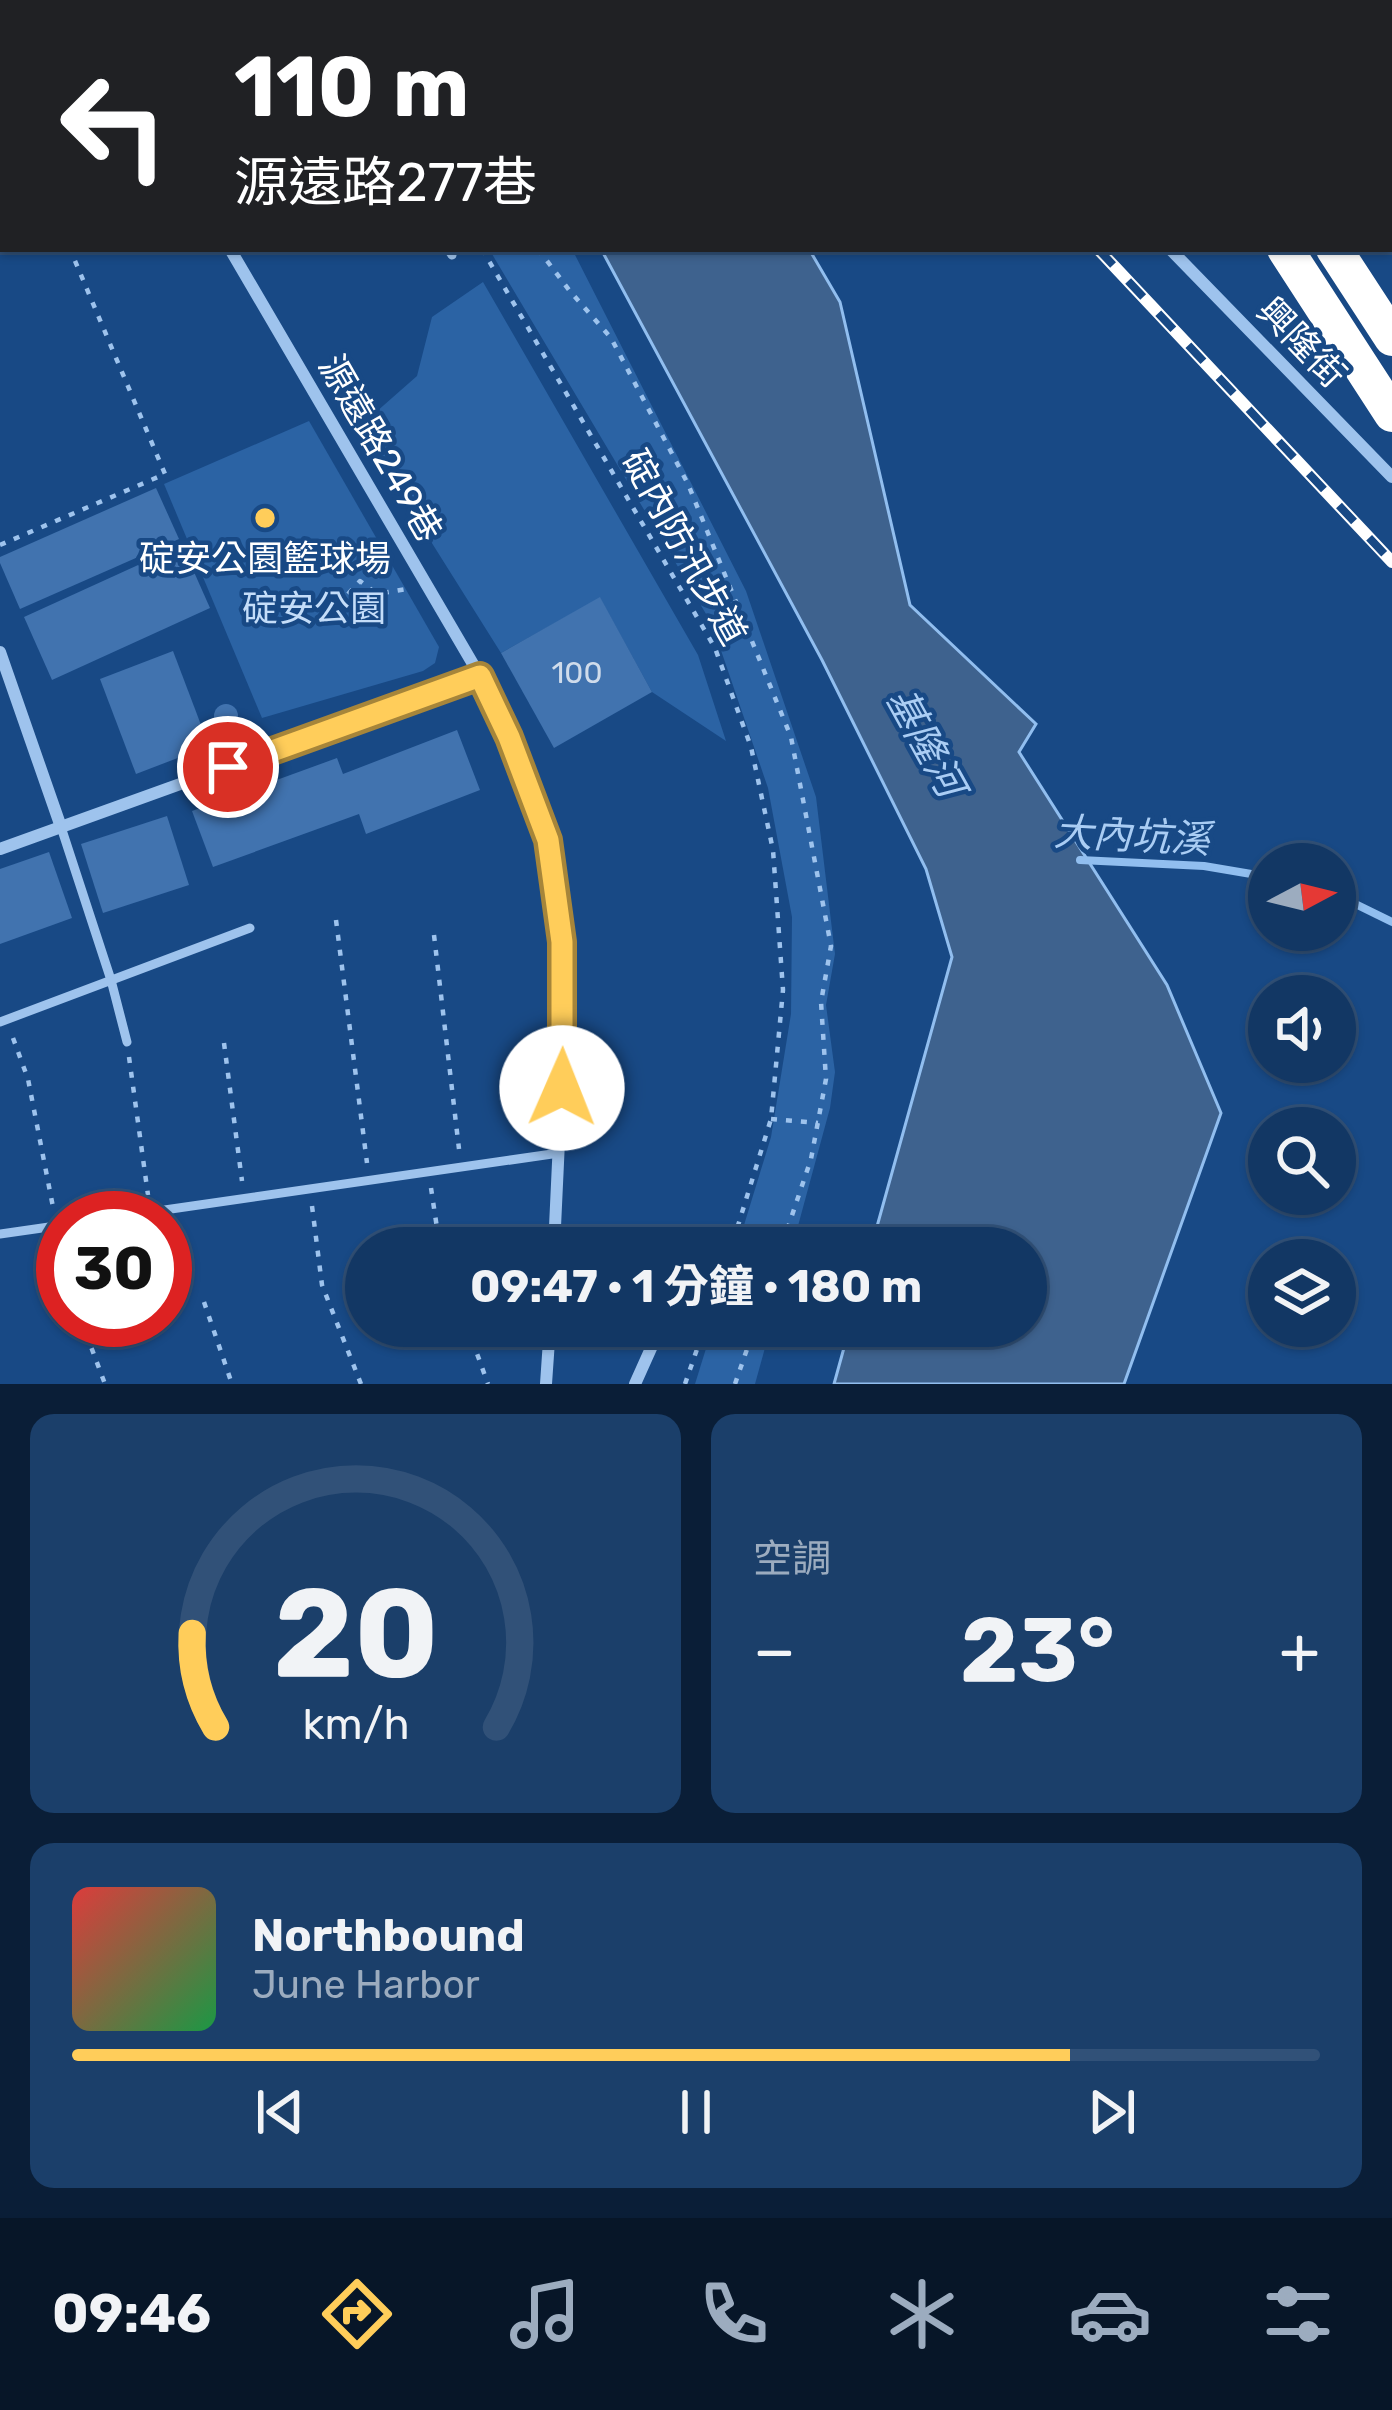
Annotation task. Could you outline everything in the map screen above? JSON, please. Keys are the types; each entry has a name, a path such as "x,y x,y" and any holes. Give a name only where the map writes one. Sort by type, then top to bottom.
{"highway":[{"path":"1287,252 1392,414"},
{"path":"1336,252 1392,338"}],"street":[{"name":"源遠路249巷","path":"232,252 480,676 548,840 562,942 563,1056 555,1227"},
{"name":"興隆街","path":"1173,252 1392,477"},
{"path":"0,652 61,827"},
{"path":"0,849 480,676"},
{"path":"546,1384 549,1347"},
{"path":"635,1384 652,1347"}],"lane":[{"path":"61,827 128,1042"},
{"path":"3,1021 250,928"},
{"path":"192,1206 559,1153"},
{"path":"0,1234 36,1229"}],"path":[{"path":"0,545 165,474 71,252"},
{"name":"碇內防汛步道","path":"484,252 715,648 751,747 773,850 783,990 771,1119 738,1227"},
{"path":"540,252 611,338 688,484 791,737 831,946 821,1002 826,1079 811,1159 788,1227"},
{"path":"348,594 360,581 377,594 407,589"},
{"path":"336,920 369,1180"},
{"path":"434,934 461,1167"},
{"path":"3,1021 28,1079 53,1191"},
{"path":"128,1042 148,1191"},
{"path":"224,1043 244,1198"},
{"path":"771,1119 818,1123"},
{"path":"429,1172 437,1227"},
{"path":"310,1189 322,1285 361,1384"},
{"path":"205,1302 232,1384"},
{"path":"91,1347 104,1384"},
{"path":"475,1347 488,1384"},
{"path":"686,1384 698,1347"},
{"path":"735,1384 748,1347"}],"green space":[{"path":"491,252 574,252 746,591 816,797 835,954 826,1005 835,1072 798,1227 743,1227 771,1137 791,1014 792,917 768,788 712,624"},
{"path":"483,282 698,655 726,741 652,692 600,598 501,653 359,427 417,376 432,317"},
{"name":"碇安公園","path":"309,421 439,647 435,663 423,671 262,718 164,484"},
{"path":"706,1347 765,1347 755,1384 695,1384"}],"water":[{"name":"基隆河","path":"603,252 811,252 840,302 910,605 1036,724 1019,752 1167,985 1221,1113 1124,1384 834,1384 844,1347 1047,1347 1047,1227 877,1227 952,957 926,869 822,660"}],"building":[{"path":"156,488 179,539 20,609 0,557"},
{"path":"182,545 210,608 52,680 24,617"},
{"path":"600,597 652,692 554,748 501,653"},
{"path":"173,651 209,746 136,774 100,679"},
{"path":"226,704 235,707 235,725 226,728 217,725 214,716 217,707"},
{"path":"457,730 480,790 366,834 359,814 213,867 192,811 337,758 343,774"},
{"path":"167,816 189,885 103,913 81,844"},
{"path":"49,852 72,918 0,944 0,869"}],"waterway":[{"name":"大內坑溪","path":"1080,860 1204,866 1248,873"},
{"name":"大內坑溪","path":"1356,904 1392,922"}],"railway":[{"path":"1101,252 1392,562"}],"place":[{"name":"碇安公園籃球場","path":"265,518"}],"route":[{"path":"228,767 480,676 548,840 562,942 562,1088"}]}
